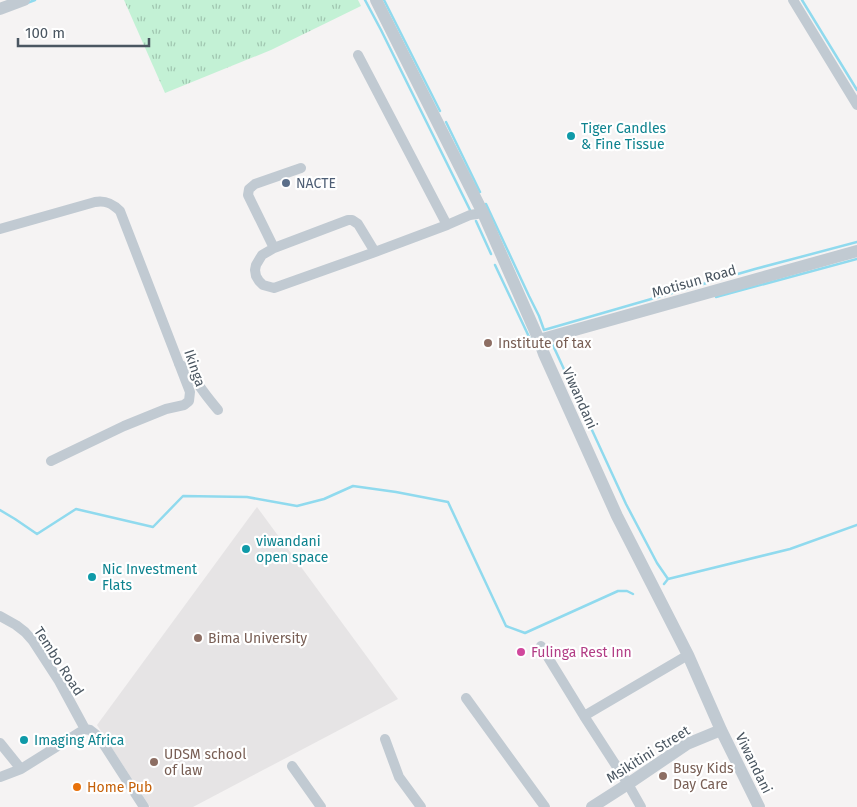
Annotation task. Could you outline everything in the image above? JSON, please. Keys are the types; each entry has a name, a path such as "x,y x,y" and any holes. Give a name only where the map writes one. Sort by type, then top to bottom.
{"street":[{"name":"Viwandani","path":"376,0 483,213 617,516 688,655 759,807"},
{"path":"793,0 857,106"},
{"path":"0,9 19,1"},
{"path":"358,55 447,225"},
{"path":"274,248 248,195 249,189 255,184 301,168"},
{"name":"Ikinga","path":"0,229 95,202 109,202 115,205 120,211 190,392 189,401 184,404 166,409 124,426 51,461"},
{"path":"375,252 358,224 352,220 344,221 274,248 258,259 255,270 259,281 263,285 274,288 375,252 470,215 483,213"},
{"name":"Motisun Road","path":"539,340 857,251"},
{"path":"179,364 188,369 218,410"},
{"name":"Tembo Road","path":"0,616 16,625 33,641 59,681 85,729"},
{"path":"542,646 641,807"},
{"path":"584,716 688,655"},
{"path":"466,698 545,807"},
{"path":"0,777 21,769 85,729 99,737 144,807"},
{"name":"Msikitini Street","path":"592,807 687,744 722,730"},
{"path":"384,740 399,776 421,807"},
{"path":"0,743 21,769"},
{"path":"292,766 321,807"}],"shaded area":[{"path":"257,507 398,699 193,807 150,807 97,725"}],"green space":[{"path":"124,0 358,0 361,6 271,50 165,93"}],"waterway":[{"path":"27,3 35,0"},
{"path":"365,0 470,210"},
{"path":"384,0 440,111"},
{"path":"802,0 857,90"},
{"path":"446,122 480,192"},
{"path":"486,204 544,330 755,269 857,242"},
{"path":"476,221 491,254"},
{"path":"716,297 857,259"},
{"path":"495,265 531,341"},
{"path":"551,341 626,504 657,563 668,579"},
{"path":"0,510 37,534 76,509 153,527 183,496 247,497 297,506 324,499 353,486 448,502 506,626 525,633 618,591 627,591 633,594"},
{"path":"664,584 668,579 790,549 857,525"}],"place":[{"name":"Tiger Candles & Fine Tissue","path":"571,136"},
{"name":"NACTE","path":"286,183"},
{"name":"Institute of tax","path":"488,343"},
{"name":"viwandani open space","path":"246,549"},
{"name":"Nic Investment Flats","path":"92,577"},
{"name":"Bima University","path":"198,638"},
{"name":"Fulinga Rest Inn","path":"521,652"},
{"name":"Imaging Africa","path":"24,740"},
{"name":"UDSM school of law","path":"154,762"},
{"name":"Busy Kids Day Care","path":"663,776"},
{"name":"Home Pub","path":"77,787"}]}
